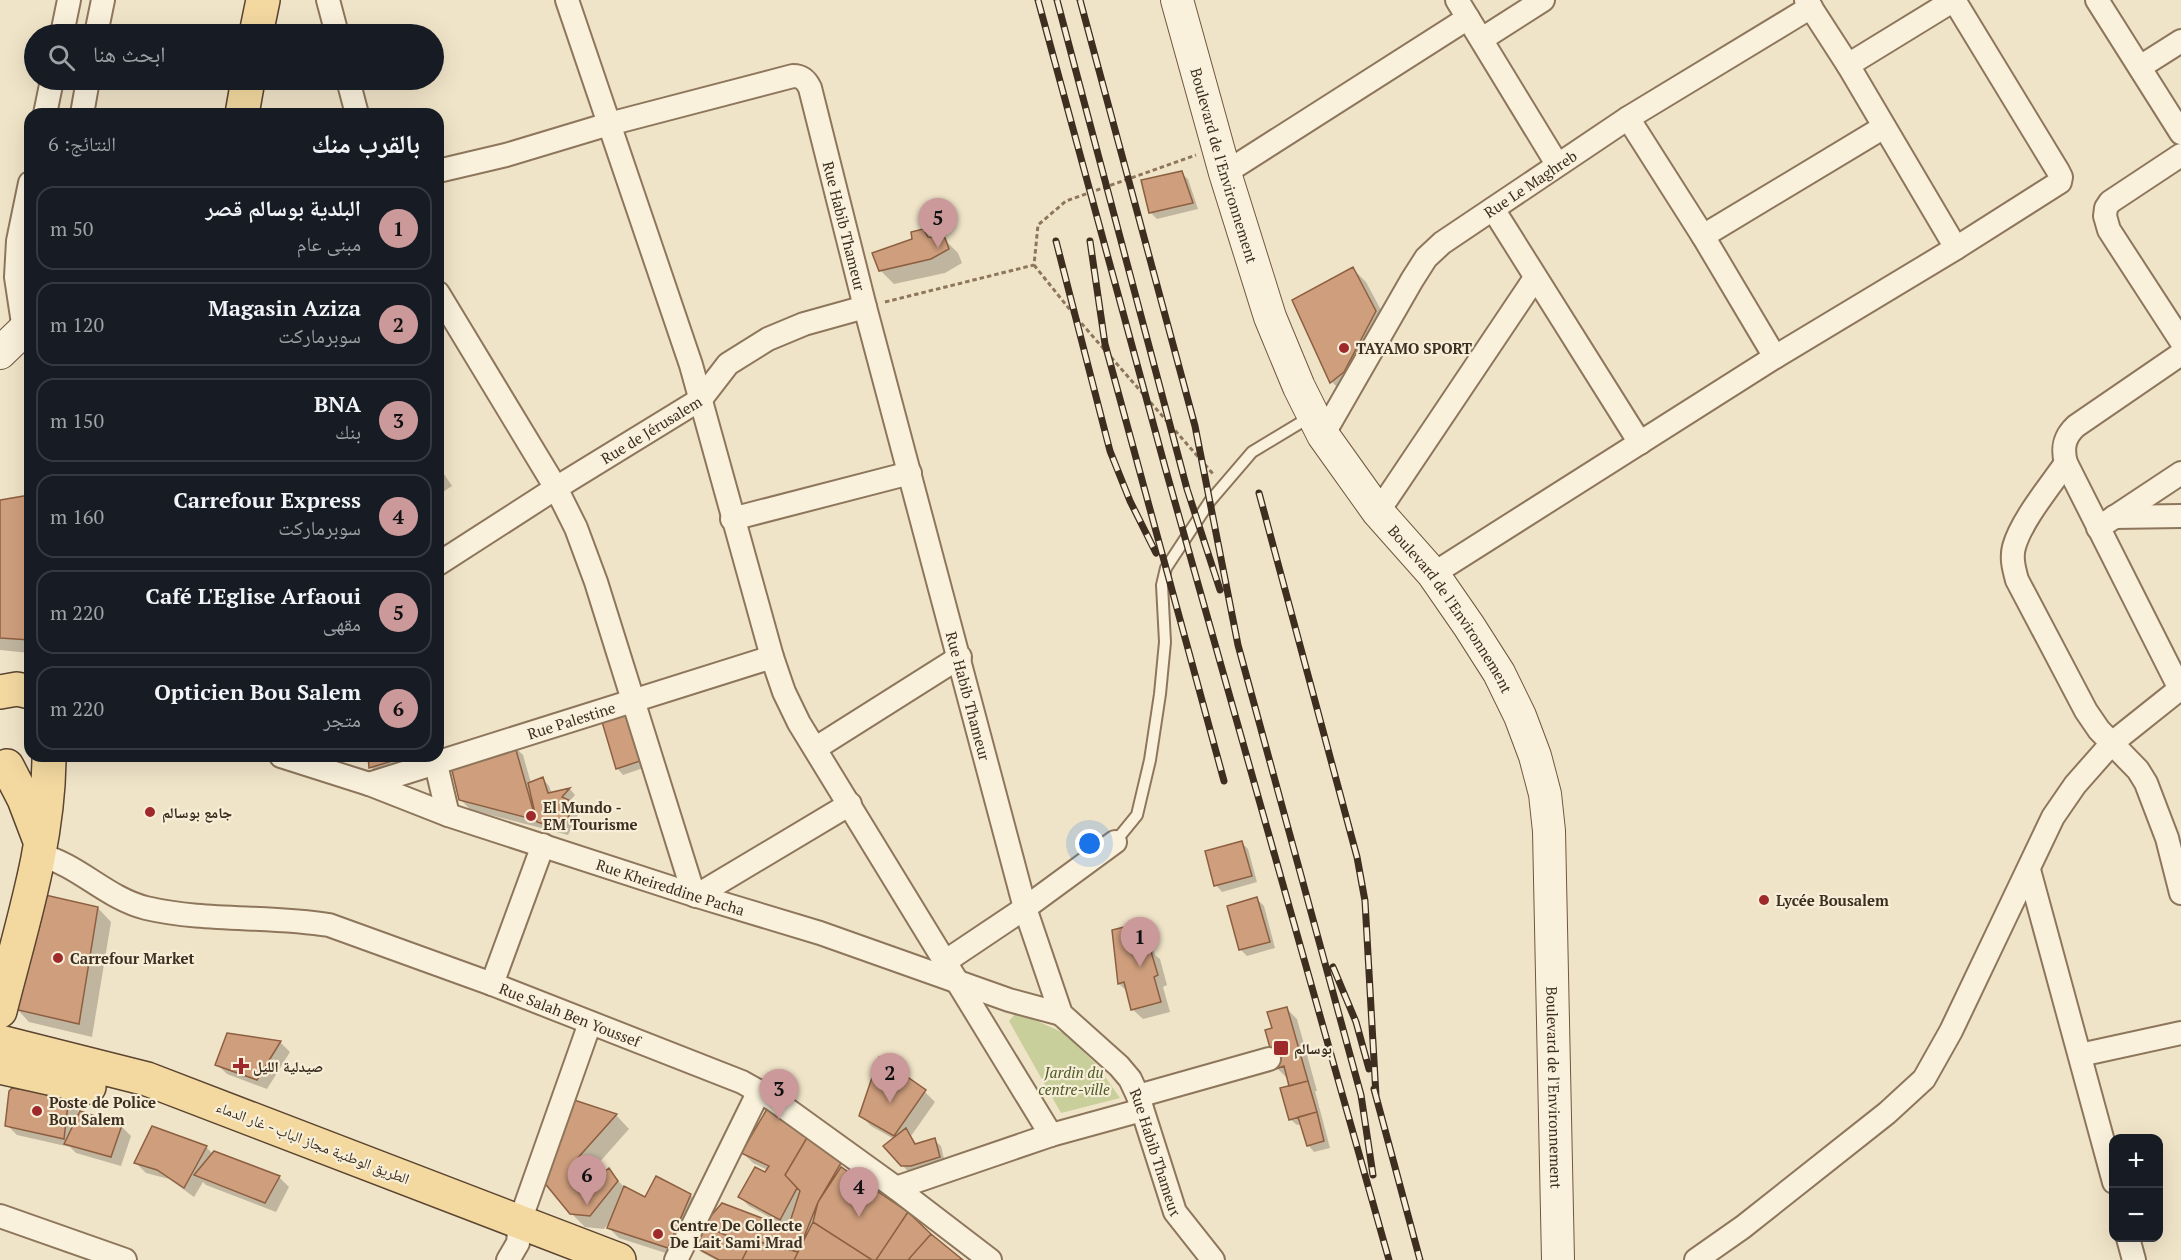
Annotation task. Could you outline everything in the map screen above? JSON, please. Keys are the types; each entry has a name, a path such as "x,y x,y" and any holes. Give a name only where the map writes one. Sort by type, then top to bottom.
{"main road":[{"path":"258,24 263,0"},
{"path":"243,108 246,90"},
{"path":"2,764 30,762"},
{"path":"0,1011 39,843 47,800 49,762"},
{"path":"2,764 24,799 39,843"},
{"path":"0,808 39,843"},
{"name":"الطريق الوطنية مجاز الباب - غار الدماء","path":"0,1042 147,1079 515,1241 619,1260"},
{"name":"الطريق الوطنية مجاز الباب - غار الدماء","path":"0,1068 124,1094 160,1106 564,1260"}],"street":[{"path":"64,24 69,0"},
{"path":"98,24 103,0"},
{"path":"328,0 334,24"},
{"path":"567,0 691,365 732,519 784,692 800,723 1051,1135"},
{"path":"1482,39 1543,0"},
{"path":"1433,574 1775,357 2056,186 2061,177 1954,0 1848,65"},
{"path":"2097,0 2181,133"},
{"name":"Boulevard de l'Environnement","path":"1183,3 1221,160 1270,317 1318,425 1378,512 1433,574 1470,626 1499,673 1520,716 1535,756 1545,794 1549,831 1558,1260"},
{"path":"1808,3 1848,65 1956,248"},
{"name":"Rue Le Maghreb","path":"1318,425 1426,258 1442,243 1557,164 1808,3"},
{"path":"1221,160 1463,9 1557,164"},
{"path":"2140,67 2181,41"},
{"name":"Rue Habib Thameur","path":"609,124 793,76 805,80 810,88 865,307 1025,908 1060,1014 1119,1066 1130,1079 1175,1212 1214,1260"},
{"path":"46,108 50,90"},
{"path":"83,108 86,90"},
{"path":"351,90 355,108"},
{"path":"1628,118 1703,236 1775,357"},
{"path":"444,170 506,155 609,124"},
{"path":"1703,236 1884,127"},
{"path":"2181,155 2110,202 2105,216 2109,230 2120,250 2181,341"},
{"path":"1493,209 1640,443"},
{"path":"24,212 18,240 16,277 24,313"},
{"path":"1378,512 1535,278"},
{"path":"444,303 556,488 576,528 596,582 695,896 850,804"},
{"name":"Rue de Jérusalem","path":"444,560 701,399 728,364 768,339 804,324 865,307"},
{"path":"0,353 24,330"},
{"path":"1696,1260 1743,1227 1797,1184 1907,1096 1923,1079 1952,1031 2030,870 2053,817 2075,785 2112,743 2180,689 2106,523 2066,463 2063,454 2067,434 2181,354"},
{"path":"2066,463 2020,530 2013,549 2012,562 2016,580 2086,711 2099,730 2138,770 2146,783 2174,837 2181,893"},
{"path":"732,519 910,473"},
{"path":"2106,523 2181,473"},
{"path":"2106,523 2181,516"},
{"name":"Rue Palestine","path":"444,757 772,657"},
{"path":"816,748 960,657"},
{"name":"Rue Kheireddine Pacha","path":"300,762 369,784 448,815 695,896 820,933 1009,1000 1060,1014"},
{"name":"Rue Palestine","path":"369,784 430,762"},
{"path":"435,762 448,815"},
{"path":"946,961 1025,908 1115,842"},
{"name":"Rue Salah Ben Youssef","path":"39,843 55,859 120,898 144,907 186,915 305,921 329,925 492,984 742,1082 759,1091 896,1188 990,1260"},
{"path":"492,984 543,845"},
{"path":"2030,870 2109,1163"},
{"path":"515,1241 590,1023"},
{"path":"2080,1055 2181,1032"},
{"path":"896,1188 1269,1059"},
{"path":"676,1260 759,1091"},
{"path":"0,1216 125,1260"},
{"path":"2129,1242 2134,1260"}],"lane":[{"path":"1115,842 1137,815 1150,760 1165,642 1162,585 1166,568 1197,519 1252,452 1318,425"}],"path":[{"path":"1221,160 1066,201 1038,225 1034,265 1088,331 1223,485"},
{"path":"865,307 1034,265"}],"green space":[{"name":"Jardin du centre-ville","path":"1017,1012 1064,1033 1096,1064 1120,1098 1061,1113 1009,1021"}],"building":[{"path":"1182,171 1193,203 1149,213 1141,180"},
{"path":"923,229 928,237 945,238 949,249 931,259 879,271 872,253 912,239 911,232"},
{"path":"1353,267 1376,311 1344,372 1330,383 1292,300"},
{"path":"24,496 24,640 0,638 0,500"},
{"path":"625,707 643,760 616,769 600,715"},
{"path":"514,743 536,820 459,800 450,762"},
{"path":"368,762 389,762 369,768"},
{"path":"543,777 548,793 570,788 562,797 575,803 562,830 537,822 528,783"},
{"path":"1242,841 1252,876 1214,886 1205,851"},
{"name":"Carrefour Market","path":"41,894 98,907 79,1024 14,1009"},
{"path":"1257,897 1270,942 1239,950 1227,906"},
{"path":"1140,923 1147,949 1150,948 1158,975 1154,977 1161,1002 1131,1010 1124,982 1118,984 1112,930"},
{"name":"بوسالم","path":"1287,1007 1308,1081 1289,1086 1284,1066 1276,1069 1265,1030 1272,1028 1267,1012"},
{"path":"227,1033 281,1041 257,1080 215,1065"},
{"path":"879,1057 926,1090 894,1136 859,1116"},
{"path":"1308,1081 1317,1112 1289,1120 1280,1088"},
{"name":"Poste de Police Bou Salem","path":"12,1088 69,1096 64,1139 5,1126 9,1091"},
{"path":"571,1099 617,1114 576,1160 596,1178 609,1168 618,1181 590,1216 570,1214 543,1181"},
{"path":"770,1104 808,1136 785,1175 797,1188 780,1220 738,1197 755,1167 765,1172 769,1166 741,1153"},
{"path":"80,1111 122,1125 111,1157 64,1144"},
{"path":"1317,1112 1324,1141 1307,1146 1298,1117"},
{"path":"152,1126 207,1146 184,1188 157,1170 134,1163"},
{"path":"906,1128 915,1144 935,1138 940,1157 911,1166 901,1166 883,1146"},
{"path":"808,1136 841,1163 818,1202 798,1252 752,1240 741,1242 703,1225 722,1203 788,1228 800,1191 785,1175"},
{"path":"214,1151 280,1176 265,1203 194,1175"},
{"path":"841,1167 908,1212 876,1260 872,1260 813,1222 818,1202"},
{"path":"656,1176 691,1194 668,1248 607,1228 624,1186 645,1197"},
{"path":"908,1212 931,1234 908,1260 876,1260"},
{"path":"813,1222 872,1260 794,1260"},
{"path":"703,1225 741,1242 752,1240 742,1260 719,1260 693,1246"},
{"path":"931,1234 963,1260 908,1260"},
{"path":"752,1240 798,1252 794,1260 742,1260"}],"railway":[{"path":"1038,0 1165,467 1389,1260"},
{"path":"1057,0 1187,489 1220,590"},
{"path":"1080,0 1195,426 1238,645 1361,1095 1373,1175"},
{"path":"1056,241 1110,451 1130,501 1156,553"},
{"path":"1090,241 1105,344 1224,781"},
{"path":"1259,493 1357,857 1365,901 1376,1096"},
{"path":"1333,967 1356,1022 1369,1069"},
{"path":"1374,1089 1420,1260"}],"place":[{"name":"Café L'Eglise Arfaoui","path":"938,248"},
{"name":"TAYAMO SPORT","path":"1344,348"},
{"name":"جامع بوسالم","path":"150,812"},
{"name":"El Mundo - EM Tourisme","path":"531,816"},
{"name":"Lycée Bousalem","path":"1764,900"},
{"name":"Carrefour Market","path":"58,958"},
{"name":"البلدية بوسالم قصر","path":"1140,967"},
{"name":"بوسالم","path":"1281,1048"},
{"name":"صيدلية الليل","path":"241,1066"},
{"name":"Magasin Aziza","path":"890,1103"},
{"name":"Poste de Police Bou Salem","path":"37,1111"},
{"name":"BNA","path":"779,1119"},
{"name":"Opticien Bou Salem","path":"587,1205"},
{"name":"Carrefour Express","path":"859,1217"},
{"name":"Centre De Collecte De Lait Sami Mrad","path":"658,1234"}]}
